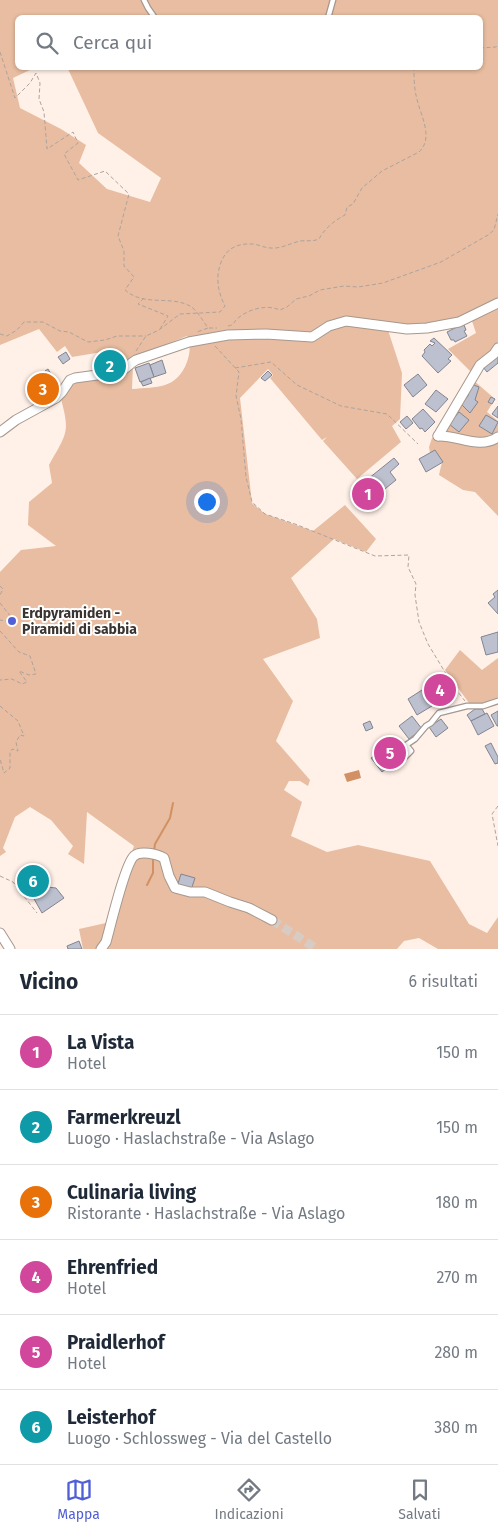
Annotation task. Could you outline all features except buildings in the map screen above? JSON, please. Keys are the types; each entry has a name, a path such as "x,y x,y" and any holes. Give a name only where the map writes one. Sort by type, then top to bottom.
{"street":[{"path":"0,432 16,420 56,398 70,380 112,374 124,370 136,360 200,339 228,335 266,334 312,337 329,326 346,321 407,329 427,328 459,322 498,303"},
{"path":"498,348 494,354 480,365 438,436 479,443 490,442 498,437"},
{"path":"101,949 106,942 130,862 133,856 139,853 147,853 164,858 169,876 175,888 190,892 205,892 249,908 272,920"},
{"path":"0,933 10,949"}],"lane":[{"path":"144,0 153,15"},
{"path":"329,15 333,0"},
{"path":"405,757 411,751 406,745 415,739 439,713 467,706 483,706 498,701"}],"path":[{"path":"483,48 496,47 498,45"},
{"path":"0,52 15,98 30,83 36,73 40,83 39,99 44,112 47,149 73,132 78,143 64,154 78,180 105,171 129,194 118,236 124,251 124,266 134,277 125,290 133,297 172,301 190,306 208,328"},
{"path":"0,334 6,336 17,330 24,322 43,322 88,342 106,340 117,336 146,336 159,330 180,314 220,312 226,306 218,287 220,263 232,247 253,244 271,248 300,242 312,242 319,239 322,233 336,220 345,215 347,208 353,204 362,188 382,171 424,148 424,123 416,96 414,70"},
{"path":"467,706 465,699 454,688 428,644 419,622 415,595 416,584 408,567 409,555 375,556 265,514 252,502 246,477 241,419 236,396 239,372 218,347 193,338 194,333 208,328 222,328 234,325 237,319 257,309 271,306 280,310 296,299 309,296 320,290 383,283 441,262 494,230 498,214"},
{"path":"145,298 138,304 168,316 159,330"},
{"path":"132,356 146,336"},
{"path":"234,368 271,362 297,386 341,406 387,414 418,444"},
{"path":"0,586 3,589 0,595"},
{"path":"0,603 16,623 0,620"},
{"path":"0,632 19,652 30,656 36,674 29,675 19,671 27,682 22,684 12,679 0,680"},
{"path":"0,706 18,721 24,736 20,736 16,742 18,751 12,749 10,753 10,768 4,773 0,759"},
{"path":"498,806 492,814 498,846"},
{"path":"0,876 13,882 37,913"}],"shaded area":[{"path":"0,0 498,0 498,348 474,375 448,349 476,333 471,318 459,322 387,327 402,373 400,419 392,426 401,442 357,479 323,441 327,437 322,440 270,378 273,375 268,369 240,398 252,503 265,514 313,531 345,505 376,539 366,552 334,539 291,578 317,619 320,638 263,659 293,701 276,741 310,780 308,786 300,781 289,781 284,790 302,802 291,836 327,852 358,845 430,861 469,924 487,933 498,917 498,949 438,949 419,938 404,941 397,949 83,949 79,929 106,923 134,846 87,812 84,864 68,854 73,846 51,820 30,807 15,817 3,848 6,852 0,856 0,572 21,550 56,546 28,525 29,502 52,483 49,465 65,432 65,417 60,395 70,381 133,366 132,389 165,385 172,382 183,371 190,349 187,336 130,359 107,361 102,352 72,357 65,346 57,352 39,329 0,345","holes":["15,15 483,15 483,70 68,70 98,133 161,178 150,202 107,189 79,163 86,145 61,129 20,108 13,78 30,70 15,70"]},
{"path":"472,379 495,399 487,412 498,421 498,516 475,492 463,490 439,475 442,462 435,450 430,453 429,447 432,438 438,436"},
{"path":"460,650 482,670 498,658 498,697 492,702 485,704 469,703 445,670"},
{"path":"359,770 361,778 347,782 344,774"}],"waterway":[{"path":"154,851 155,844 170,818 173,803"},
{"path":"147,885 153,873 153,858"}],"tunnel":[{"path":"272,920 317,949"}],"place":[{"name":"Farmerkreuzl","path":"110,366"},
{"name":"Culinaria living","path":"43,389"},
{"name":"La Vista","path":"368,494"},
{"name":"Erdpyramiden - Piramidi di sabbia","path":"12,621"},
{"name":"Ehrenfried","path":"440,690"},
{"name":"Praidlerhof","path":"390,753"},
{"name":"Leisterhof","path":"33,881"}]}
